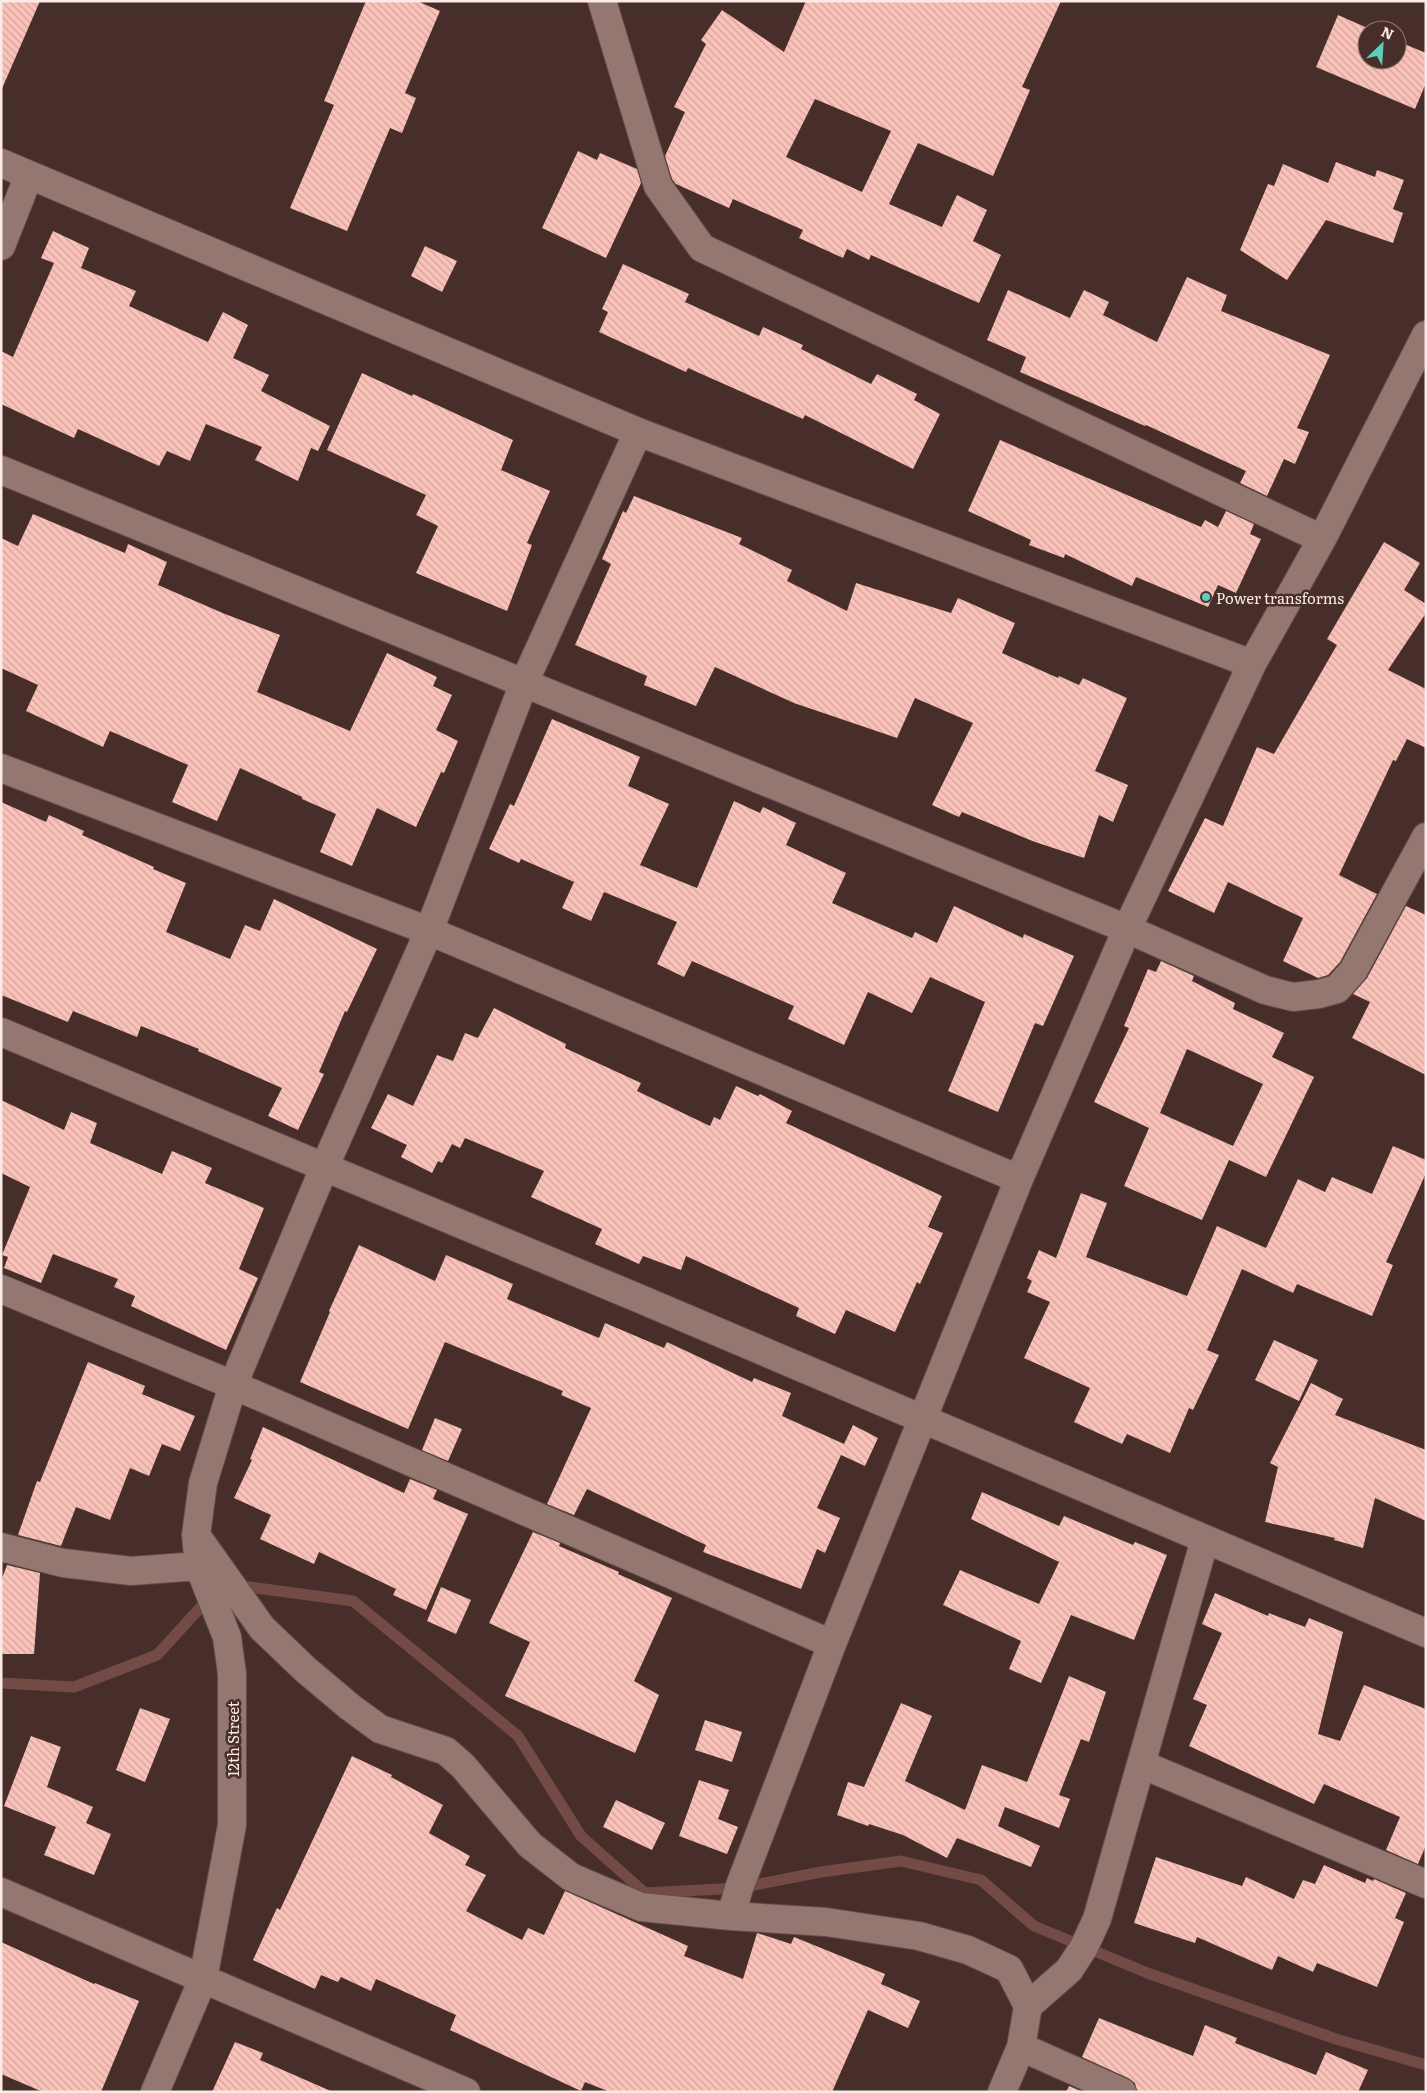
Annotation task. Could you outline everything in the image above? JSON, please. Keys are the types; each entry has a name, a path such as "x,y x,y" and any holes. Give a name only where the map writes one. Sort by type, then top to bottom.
{"street":[{"path":"602,1 658,186 702,248 1322,539"},
{"path":"1,163 638,432 1252,664"},
{"path":"1,246 29,175"},
{"path":"732,1916 739,1888 832,1644 1019,1179 1127,929 1252,664 1322,539 1426,335"},
{"name":"12th Street","path":"155,2092 203,1979 232,1825 232,1683 227,1637 199,1566 196,1535 203,1482 232,1385 324,1168 429,931 524,683 638,432"},
{"path":"1,470 1127,929 1266,990 1293,997 1318,994 1337,989 1353,970 1422,852"},
{"path":"1,768 429,931 1019,1179"},
{"path":"1,1032 923,1418 1426,1633"},
{"path":"1,1289 232,1385 832,1644"},
{"path":"196,1535 262,1628 306,1670 350,1707 380,1729 446,1751 463,1766 530,1845 571,1877 641,1907 732,1916 826,1922 919,1936 968,1950 1009,1970 1028,2006 1021,2047 1002,2092"},
{"path":"1028,2006 1068,1970 1084,1947 1097,1918 1205,1539"},
{"path":"1,1547 63,1563 131,1571 199,1566"},
{"path":"1141,1764 1426,1884"},
{"path":"1,1892 466,2092"},
{"path":"1021,2047 1122,2092"}],"building":[{"path":"1,1 40,1 1,91"},
{"path":"366,1 417,1 440,11 405,93 416,98 402,133 390,128 347,231 290,208 334,105 324,101"},
{"path":"806,1 1061,1 1022,87 1030,90 993,176 918,143 889,204 942,227 957,195 987,210 973,241 1001,255 979,303 871,255 869,260 847,249 843,258 799,238 803,230 733,199 729,208 676,184 672,179 665,156 685,112 674,107 706,44 701,40 722,10 784,52","holes":["815,99 891,131 862,192 786,157"]},
{"path":"1338,15 1357,23 1357,70 1407,70 1407,45 1426,53 1426,83 1415,109 1316,67"},
{"path":"578,151 597,160 600,153 637,169 641,183 606,258 542,228"},
{"path":"1336,162 1375,177 1377,170 1404,180 1393,209 1403,213 1393,243 1326,220 1287,280 1240,250 1268,184 1274,186 1283,164 1328,183"},
{"path":"53,231 89,248 81,268 136,291 129,306 208,342 223,312 248,325 233,358 269,375 261,391 330,426 318,451 311,448 298,481 255,460 262,447 206,424 190,461 167,451 159,466 78,429 74,438 1,404 1,351 13,357 54,263 41,258"},
{"path":"425,246 457,261 442,292 411,276"},
{"path":"623,264 689,294 685,302 759,336 763,327 803,345 801,349 871,384 877,374 917,394 914,400 940,414 913,469 805,415 803,419 688,368 686,372 599,332 608,312 602,309"},
{"path":"1187,277 1227,295 1221,311 1330,355 1297,428 1309,432 1295,464 1284,459 1267,496 1240,483 1246,471 1146,425 1020,372 1026,357 987,340 1008,290 1070,318 1084,290 1109,302 1103,315 1157,342"},
{"path":"362,373 513,440 501,470 550,491 527,543 532,545 507,611 416,573 438,526 416,515 426,495 327,450"},
{"path":"1000,440 1201,527 1205,520 1218,527 1226,511 1254,524 1250,534 1261,539 1236,593 1218,585 1208,607 1136,577 1132,586 1065,554 1064,558 1029,545 1031,540 968,511"},
{"path":"634,496 742,538 739,544 792,570 787,581 847,611 856,583 951,613 958,598 1015,623 1002,653 1058,678 1059,676 1079,685 1083,678 1127,698 1095,771 1128,785 1113,822 1099,815 1084,858 1035,842 962,812 959,817 932,805 973,723 915,698 897,738 794,703 715,667 696,706 644,685 647,676 575,645 611,564 602,559 623,511 626,513"},
{"path":"33,514 125,553 128,544 167,562 158,585 280,635 257,692 350,731 387,653 437,677 433,686 452,695 436,730 458,741 444,773 441,772 416,827 377,808 352,866 320,852 336,814 302,799 302,797 240,768 217,821 172,802 188,765 110,731 103,747 26,711 38,685 1,668 1,538 18,546"},
{"path":"1384,542 1420,563 1404,590 1426,604 1426,613 1388,670 1426,689 1426,748 1407,739 1396,761 1393,760 1339,875 1377,894 1340,962 1328,975 1318,978 1283,961 1303,918 1228,882 1214,913 1168,891 1205,818 1223,826 1257,747 1274,754 1337,645 1327,639"},
{"path":"552,719 640,757 628,786 669,804 640,865 697,888 734,801 760,813 763,807 796,823 786,845 846,873 832,903 912,938 915,932 937,943 954,906 1023,938 1024,934 1074,956 1043,1026 1035,1023 998,1112 948,1091 985,1002 930,977 912,1013 868,992 844,1045 788,1019 794,1006 692,961 684,977 657,964 677,922 604,892 591,921 562,908 574,882 521,859 519,863 489,849 510,804 514,806"},
{"path":"1,802 46,822 49,815 84,831 82,835 186,883 166,932 230,959 245,925 260,931 274,899 377,949 347,1012 345,1011 319,1072 324,1074 298,1130 268,1116 282,1088 198,1051 199,1049 141,1026 137,1037 73,1011 68,1022 1,995"},
{"path":"1406,906 1426,915 1426,1075 1352,1038 1370,1002 1353,994 1367,978"},
{"path":"1161,961 1194,976 1192,981 1235,1003 1233,1009 1284,1033 1272,1057 1314,1077 1266,1177 1229,1160 1202,1220 1124,1186 1149,1128 1094,1102 1129,1028 1124,1026 1148,969 1156,972","holes":["1187,1049 1263,1084 1233,1146 1160,1113"]},
{"path":"494,1008 566,1044 565,1048 641,1083 637,1091 710,1126 714,1117 720,1120 736,1086 758,1096 760,1094 792,1111 786,1123 942,1196 928,1227 943,1233 920,1284 917,1282 895,1332 846,1310 835,1334 796,1316 799,1308 686,1256 681,1270 643,1256 639,1264 595,1244 602,1229 531,1197 544,1171 465,1138 460,1148 452,1144 442,1163 438,1161 432,1173 401,1157 407,1145 371,1128 388,1094 413,1106 437,1055 453,1061 465,1033 478,1038"},
{"path":"1,1100 64,1130 71,1112 97,1123 90,1143 162,1174 172,1151 212,1168 205,1183 264,1208 239,1269 258,1278 226,1350 131,1306 135,1296 114,1287 118,1279 53,1254 41,1283 4,1268 8,1257 2,1255 30,1187 1,1173"},
{"path":"1393,1146 1426,1160 1426,1173 1386,1262 1393,1265 1372,1316 1297,1284 1293,1293 1242,1269 1207,1350 1219,1355 1193,1410 1189,1408 1170,1453 1127,1434 1122,1444 1074,1422 1090,1388 1024,1358 1050,1302 1027,1292 1032,1281 1027,1278 1039,1250 1056,1258 1081,1193 1107,1203 1086,1257 1187,1296 1217,1226 1266,1248 1298,1179 1325,1192 1332,1177 1372,1194"},
{"path":"359,1245 435,1281 446,1255 513,1284 507,1299 599,1338 605,1323 664,1348 667,1342 752,1382 754,1378 791,1393 782,1416 844,1444 853,1425 878,1438 865,1466 841,1455 817,1508 840,1518 825,1553 817,1549 801,1589 703,1552 706,1545 587,1489 574,1515 547,1504 591,1408 561,1395 563,1391 445,1342 408,1429 300,1382"},
{"path":"1274,1340 1318,1360 1299,1401 1255,1380"},
{"path":"88,1362 145,1386 142,1394 195,1416 180,1451 162,1444 149,1476 130,1468 110,1520 76,1507 61,1546 18,1535 37,1481 40,1482"},
{"path":"1311,1383 1343,1399 1335,1415 1426,1450 1426,1521 1375,1498 1363,1548 1334,1540 1335,1538 1265,1522 1278,1467 1270,1463"},
{"path":"435,1418 462,1429 448,1461 422,1450"},
{"path":"263,1427 404,1493 410,1479 437,1490 433,1499 468,1514 426,1610 393,1595 396,1589 319,1552 314,1564 260,1539 271,1515 234,1498 252,1460 250,1459"},
{"path":"982,1492 1059,1526 1064,1516 1133,1545 1135,1542 1167,1555 1134,1640 1071,1615 1041,1683 1009,1669 1021,1641 943,1605 960,1570 1039,1604 1059,1562 971,1519"},
{"path":"533,1532 560,1543 559,1546 672,1598 634,1681 659,1695 635,1753 505,1696 530,1642 489,1623"},
{"path":"7,1565 40,1573 34,1654 1,1654 1,1581"},
{"path":"441,1587 471,1600 456,1634 427,1621"},
{"path":"1215,1593 1268,1616 1269,1613 1305,1627 1309,1618 1343,1632 1318,1734 1340,1741 1364,1685 1426,1709 1426,1845 1418,1864 1386,1850 1400,1817 1324,1784 1314,1804 1189,1746 1207,1705 1193,1699 1222,1633 1202,1624"},
{"path":"1069,1676 1106,1692 1089,1742 1081,1739 1059,1795 1070,1799 1059,1828 1005,1807 998,1826 1040,1846 1031,1867 957,1838 947,1858 903,1835 869,1824 868,1826 837,1815 848,1782 864,1787 901,1703 932,1716 905,1781 965,1810 982,1765 1027,1782"},
{"path":"140,1708 170,1719 145,1782 116,1770"},
{"path":"705,1720 742,1732 732,1762 695,1750"},
{"path":"31,1736 61,1747 47,1787 93,1807 86,1823 111,1834 94,1875 44,1855 56,1827 4,1806"},
{"path":"352,1756 392,1775 391,1777 443,1805 429,1833 470,1856 465,1865 486,1875 466,1911 522,1940 528,1928 544,1935 565,1891 688,1946 684,1956 743,1979 757,1933 791,1944 794,1937 885,1974 881,1984 920,2001 908,2028 868,2010 832,2092 610,2092 585,2082 581,2091 450,2030 456,2015 376,1979 371,1991 341,1977 338,1982 321,1975 315,1989 253,1960 277,1908 280,1910"},
{"path":"699,1780 729,1790 718,1819 738,1827 727,1854 679,1836"},
{"path":"616,1800 665,1823 652,1850 603,1827"},
{"path":"1156,1857 1242,1886 1246,1877 1294,1899 1303,1880 1315,1884 1324,1865 1365,1883 1367,1878 1373,1881 1374,1879 1406,1893 1395,1918 1404,1922 1377,1987 1317,1963 1313,1972 1278,1956 1272,1970 1197,1937 1195,1943 1134,1923"},
{"path":"1,1942 94,1984 139,2001 101,2092 43,2092 1,2074"},
{"path":"1099,2018 1193,2056 1205,2025 1237,2038 1235,2043 1316,2075 1326,2052 1368,2070 1358,2092 1137,2092 1135,2083 1128,2078 1082,2057"},
{"path":"235,2042 263,2053 260,2060 333,2092 212,2092"},
{"path":"1069,2086 1083,2092 1066,2092"}],"waterway":[{"path":"235,1585 353,1601 518,1736 581,1836 645,1893 739,1888 821,1872 901,1861 981,1880 1034,1926 1150,1974 1336,2039 1426,2065"},
{"path":"1,1683 74,1687 157,1655 210,1597"}],"place":[{"name":"Power transforms","path":"1206,597"}]}
